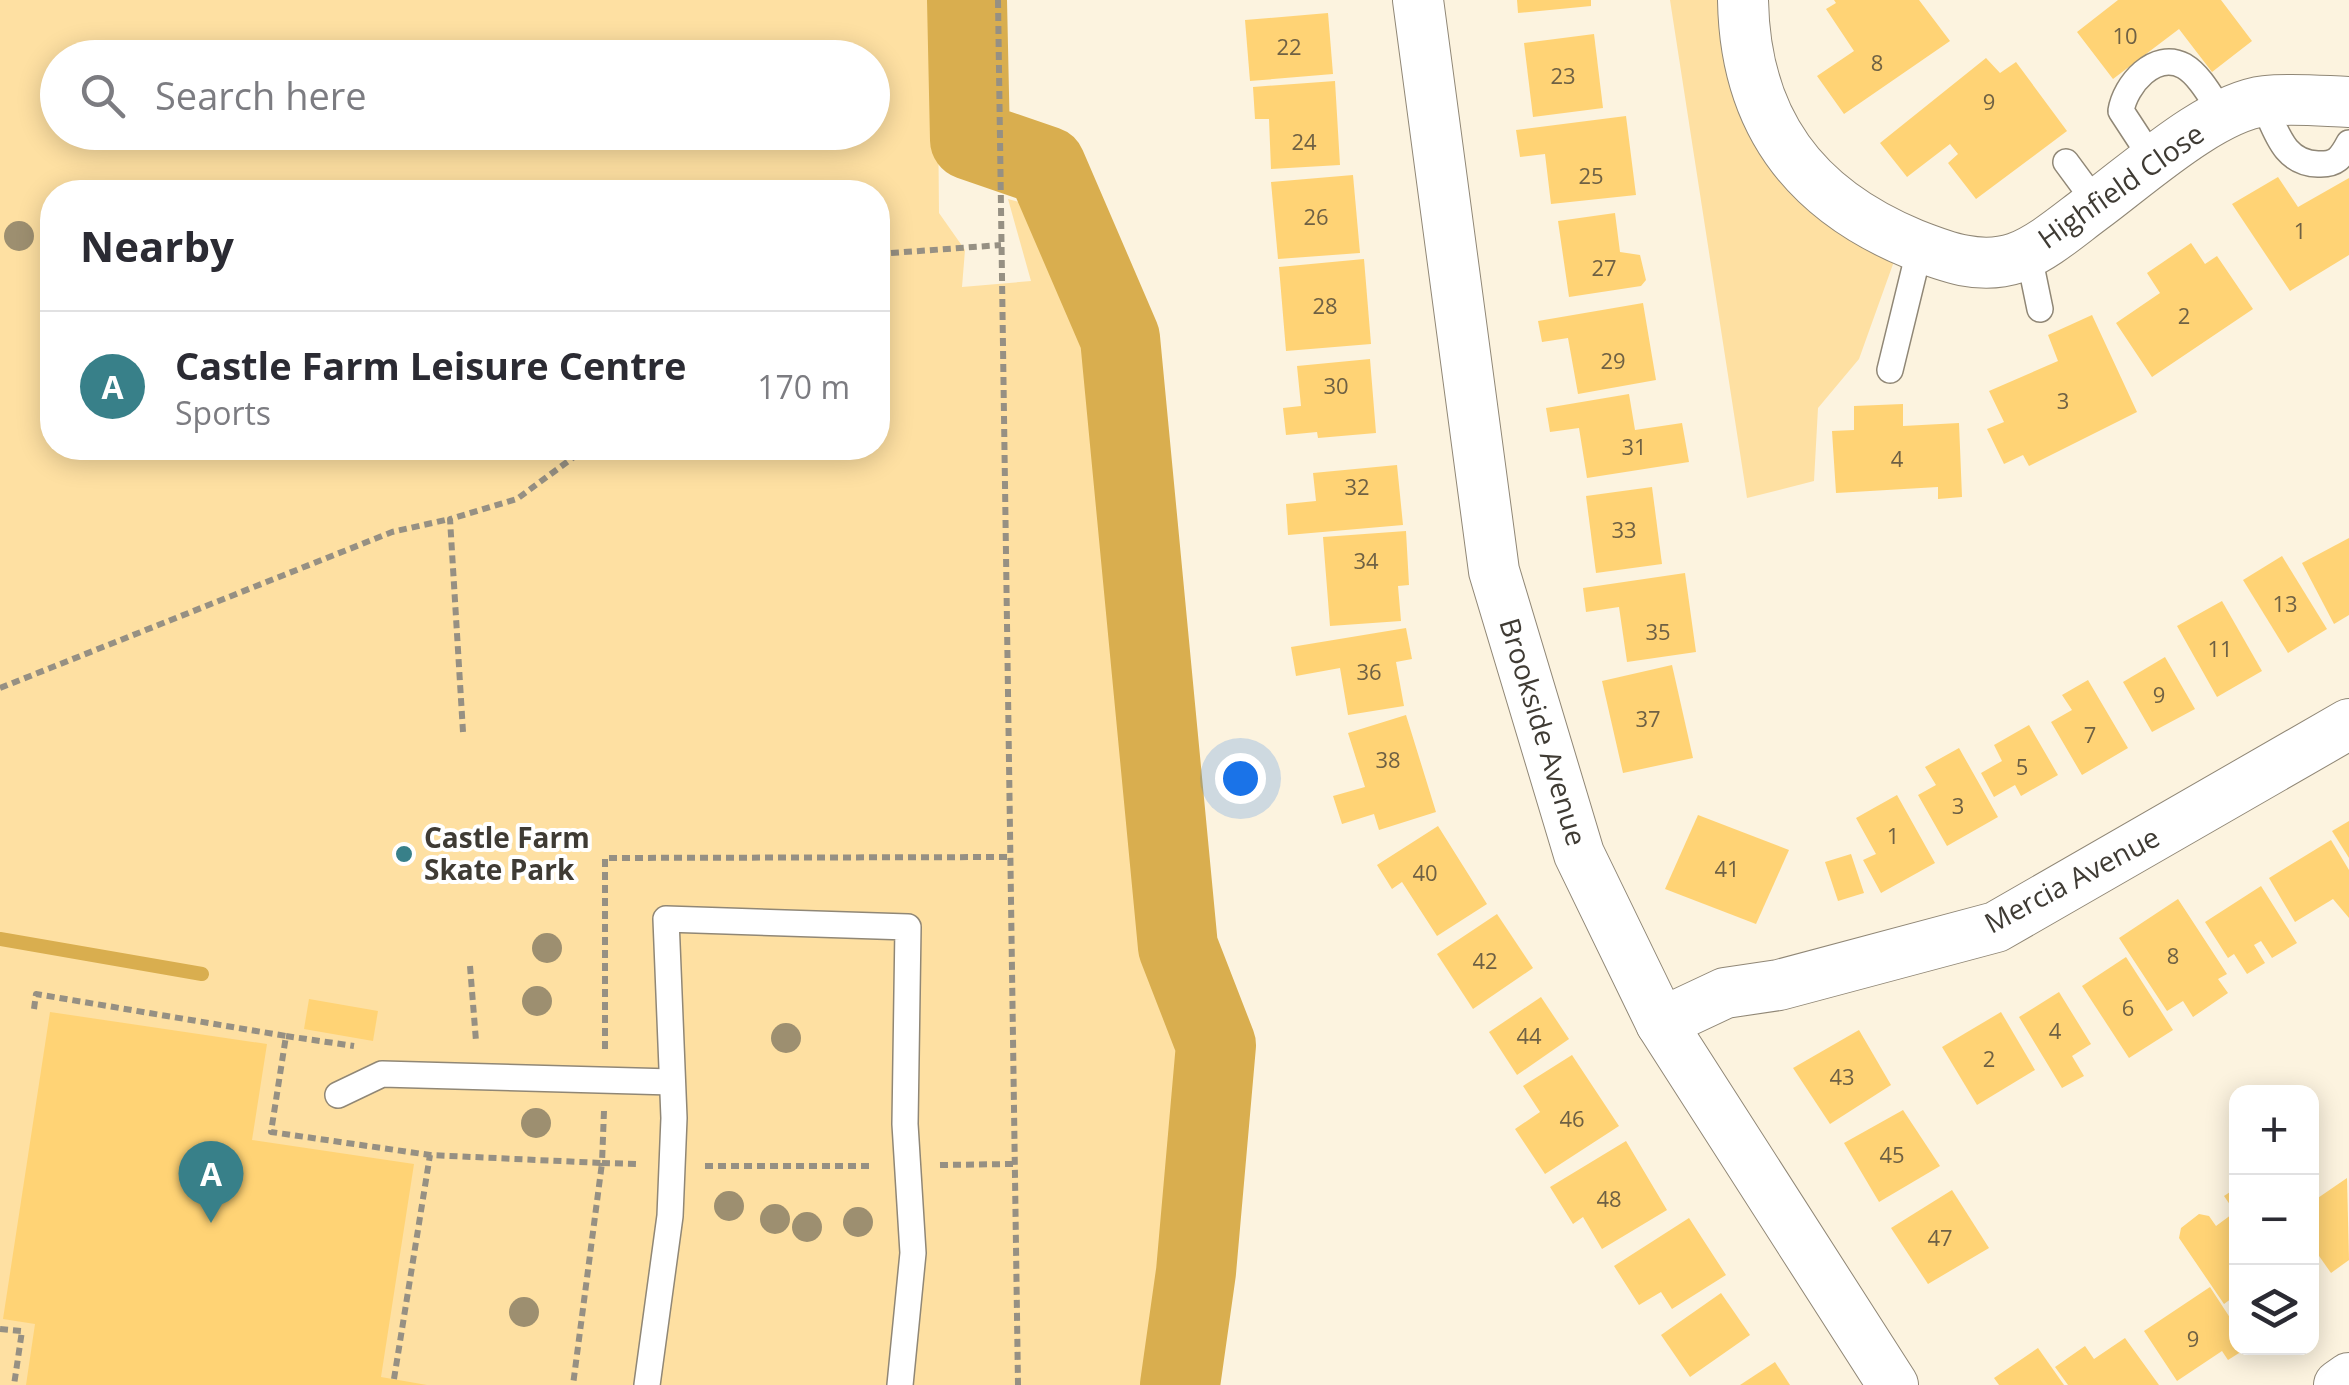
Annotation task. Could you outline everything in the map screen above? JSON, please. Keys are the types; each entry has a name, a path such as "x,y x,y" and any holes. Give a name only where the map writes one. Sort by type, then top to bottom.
{"street":[{"name":"Brookside Avenue","path":"1418,0 1494,572 1580,854 1661,1023 1893,1385"},
{"name":"Highfield Close","path":"1743,0 1761,100 1798,169 1849,213 1920,247 1977,264 2000,262 2028,251 2155,163 2243,109"},
{"path":"2243,109 2349,102"},
{"name":"Mercia Avenue","path":"1661,1023 1725,993 1779,985 1996,928 2349,724"},
{"path":"2339,1385 2349,1378"}],"lane":[{"path":"2155,163 2121,110 2124,96 2149,69 2169,62 2183,66 2243,109 2297,162 2330,164 2340,159 2349,143"},
{"path":"2066,162 2097,204"},
{"path":"1890,370 1920,247"},
{"path":"2028,251 2040,309"},
{"path":"647,1385 669,1227 672,1165 666,918 908,927 912,1253 900,1385"},
{"path":"338,1095 382,1074 672,1082"}],"path":[{"path":"998,0 1018,1385"},
{"path":"890,253 1002,245"},
{"path":"0,688 392,532 517,499 570,460"},
{"path":"450,519 463,732"},
{"path":"573,1385 602,1163 606,1080 605,858 1011,858"},
{"path":"470,966 477,1047"},
{"path":"394,1379 430,1155"},
{"path":"602,1163 1014,1164"},
{"path":"0,1329 22,1331 14,1385"}],"shaded area":[{"path":"0,0 937,0 939,213 965,250 962,287 1031,281 1008,199 1061,214 1120,338 1178,947 1219,1044 1180,1385 0,1385"},
{"path":"1670,0 1743,0 1756,84 1902,239 1859,359 1818,408 1814,481 1747,498"}],"building":[{"path":"1517,0 1591,0 1591,6 1518,13"},
{"path":"1834,0 1919,0 1950,41 1844,114 1817,76 1854,51 1826,9 1836,3"},
{"path":"2118,0 2221,0 2252,41 2212,72 2179,29 2113,79 2077,32"},
{"path":"1328,13 1333,74 1250,81 1245,20"},
{"path":"1594,34 1603,108 1533,117 1524,43"},
{"path":"1986,58 2000,73 2016,62 2067,131 1976,199 1948,163 1958,154 1950,144 1907,177 1880,143"},
{"path":"1335,81 1340,165 1271,169 1269,119 1255,119 1253,87"},
{"path":"1626,116 1636,195 1551,204 1545,154 1520,157 1516,130"},
{"path":"1353,175 1360,253 1278,259 1271,182"},
{"path":"2278,177 2298,207 2349,178 2349,255 2290,291 2232,204"},
{"path":"1615,213 1620,252 1640,255 1646,280 1641,286 1569,297 1558,221"},
{"path":"2191,243 2205,264 2217,256 2253,309 2152,377 2116,323 2160,293 2147,273"},
{"path":"1364,259 1371,344 1286,351 1279,267"},
{"path":"1643,303 1656,380 1578,394 1568,338 1542,342 1538,321"},
{"path":"2092,315 2137,412 2029,466 2023,455 2004,464 1987,429 2004,422 1989,391 2058,361 2048,335"},
{"path":"1370,359 1376,433 1318,438 1317,432 1286,435 1283,408 1301,406 1297,366"},
{"path":"1629,394 1635,430 1682,423 1689,462 1587,478 1579,428 1550,432 1546,408"},
{"path":"1903,404 1903,426 1959,423 1962,497 1938,499 1938,487 1836,493 1832,431 1854,430 1854,406"},
{"path":"1397,465 1403,525 1288,535 1286,504 1316,501 1313,473"},
{"path":"1652,487 1662,564 1596,573 1586,496"},
{"path":"1406,531 1409,585 1398,586 1401,621 1330,626 1323,537"},
{"path":"2349,538 2349,615 2334,624 2302,563"},
{"path":"2282,556 2327,629 2288,653 2243,580"},
{"path":"1685,573 1696,652 1627,662 1619,607 1586,612 1583,588"},
{"path":"2222,601 2262,671 2217,697 2177,626"},
{"path":"1406,628 1412,659 1396,662 1404,706 1348,715 1340,668 1296,676 1291,647"},
{"path":"2165,657 2195,709 2152,732 2123,682"},
{"path":"1672,665 1693,758 1623,773 1602,681"},
{"path":"2088,680 2128,748 2082,775 2051,722 2072,710 2062,695"},
{"path":"1406,715 1436,812 1379,830 1374,814 1342,824 1333,796 1365,787 1348,733"},
{"path":"2029,725 2058,775 2021,796 2015,785 1994,797 1981,773 2002,761 1994,745"},
{"path":"1959,748 1998,817 1947,846 1918,795 1936,785 1925,767"},
{"path":"1897,795 1935,863 1881,893 1863,860 1876,854 1856,818"},
{"path":"1698,815 1789,850 1756,924 1665,889"},
{"path":"2349,821 2349,858 2332,831"},
{"path":"1438,826 1487,904 1437,936 1402,882 1392,889 1377,865"},
{"path":"2331,840 2349,870 2349,918 2333,899 2295,922 2269,878"},
{"path":"1851,854 1864,893 1838,901 1825,862"},
{"path":"2261,886 2297,943 2272,958 2261,941 2254,945 2265,963 2247,974 2234,954 2228,958 2205,922"},
{"path":"2178,899 2227,974 2218,979 2228,993 2193,1017 2183,1001 2167,1011 2119,938"},
{"path":"1497,914 1533,968 1473,1009 1437,954"},
{"path":"2126,957 2173,1030 2129,1058 2082,986"},
{"path":"2059,992 2091,1044 2072,1056 2084,1076 2062,1088 2019,1017"},
{"path":"1541,997 1569,1039 1517,1075 1489,1032"},
{"path":"309,999 378,1011 373,1041 304,1029"},
{"path":"50,1012 267,1044 252,1140 414,1164 381,1377 427,1385 26,1385 35,1324 3,1319"},
{"path":"2001,1012 2035,1070 1977,1105 1942,1047"},
{"path":"1859,1030 1891,1085 1830,1124 1793,1068"},
{"path":"1572,1055 1619,1126 1545,1174 1515,1129 1540,1112 1523,1086"},
{"path":"1903,1110 1940,1166 1879,1202 1844,1143"},
{"path":"1626,1141 1667,1210 1602,1249 1583,1217 1573,1224 1550,1187"},
{"path":"2347,1178 2349,1260 2331,1273 2319,1256 2319,1197"},
{"path":"1952,1190 1989,1248 1928,1284 1891,1228"},
{"path":"2199,1214 2209,1216 2216,1226 2229,1216 2229,1300 2224,1304 2179,1238 2181,1228"},
{"path":"1689,1218 1726,1275 1672,1309 1661,1292 1639,1305 1614,1266"},
{"path":"2210,1287 2229,1316 2229,1355 2236,1355 2228,1360 2222,1351 2177,1381 2144,1331"},
{"path":"1721,1293 1750,1335 1690,1377 1661,1335"},
{"path":"2125,1338 2159,1385 2068,1385 2055,1367 2085,1346 2094,1359"},
{"path":"2038,1348 2064,1385 1999,1385 1994,1378"},
{"path":"1775,1362 1790,1385 1740,1385"}],"waterway":[{"path":"967,0 970,140 1046,166 1120,338 1178,947 1216,1045 1196,1272 1180,1385"},
{"path":"0,939 202,974"}],"place":[{"name":"Castle Farm Skate Park","path":"404,854"},
{"name":"Castle Farm Leisure Centre","path":"211,1223"}]}
